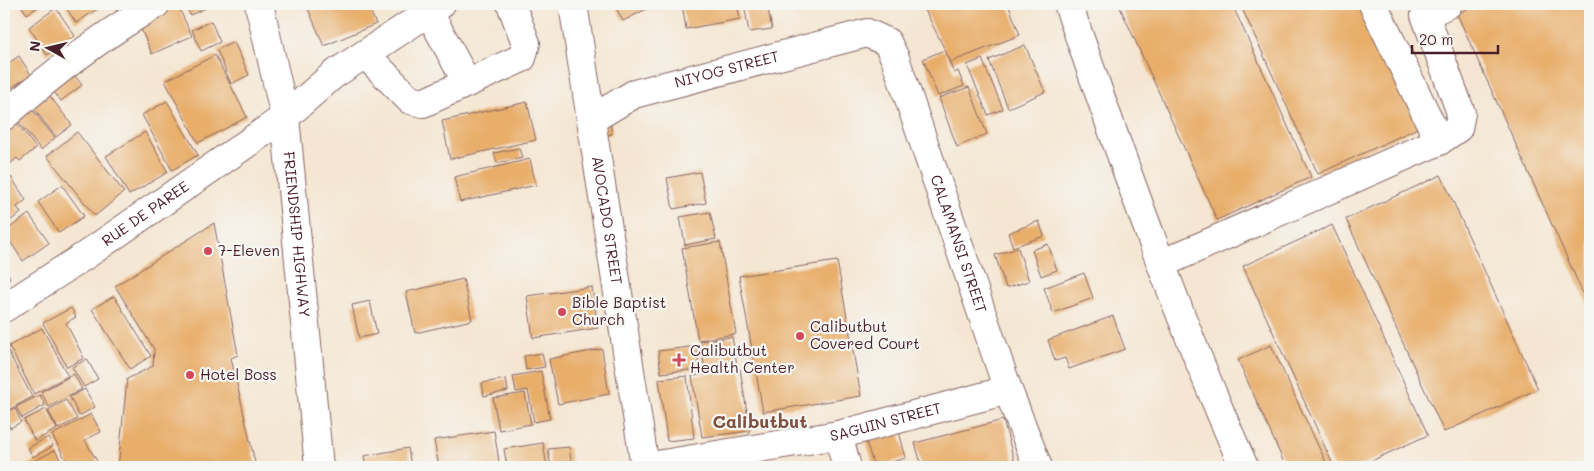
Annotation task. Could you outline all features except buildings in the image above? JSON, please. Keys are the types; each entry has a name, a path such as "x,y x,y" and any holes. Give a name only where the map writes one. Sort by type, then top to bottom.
{"street":[{"path":"4,116 55,72 111,30 156,4"},
{"name":"FRIENDSHIP HIGHWAY","path":"260,4 285,117 319,467"},
{"path":"365,54 410,100 423,103 522,58 526,44 511,4"},
{"name":"AVOCADO STREET","path":"573,4 645,467"},
{"path":"1373,4 1439,140"},
{"path":"1161,264 1439,140 1458,128 1461,113 1425,15 1448,4"},
{"path":"1072,5 1161,264 1214,400 1244,467"},
{"path":"435,8 467,83"},
{"name":"RUE DE PAREE","path":"4,308 94,249 285,117 333,75 435,8"},
{"name":"NIYOG STREET","path":"592,119 634,94 867,32"},
{"name":"CALAMANSI STREET","path":"867,32 887,42 895,58 1008,390 1038,467"},
{"name":"SAGUIN STREET","path":"645,467 838,435 1008,390"},
{"path":"838,435 847,467"}],"place":[{"name":"7-Eleven","path":"208,251"},
{"name":"Bible Baptist Church","path":"562,312"},
{"name":"Calibutbut Covered Court","path":"800,336"},
{"name":"Calibutbut Health Center","path":"679,360"},
{"name":"Hotel Boss","path":"190,375"}],"district":[{"name":"Calibutbut","path":"760,422"}]}
